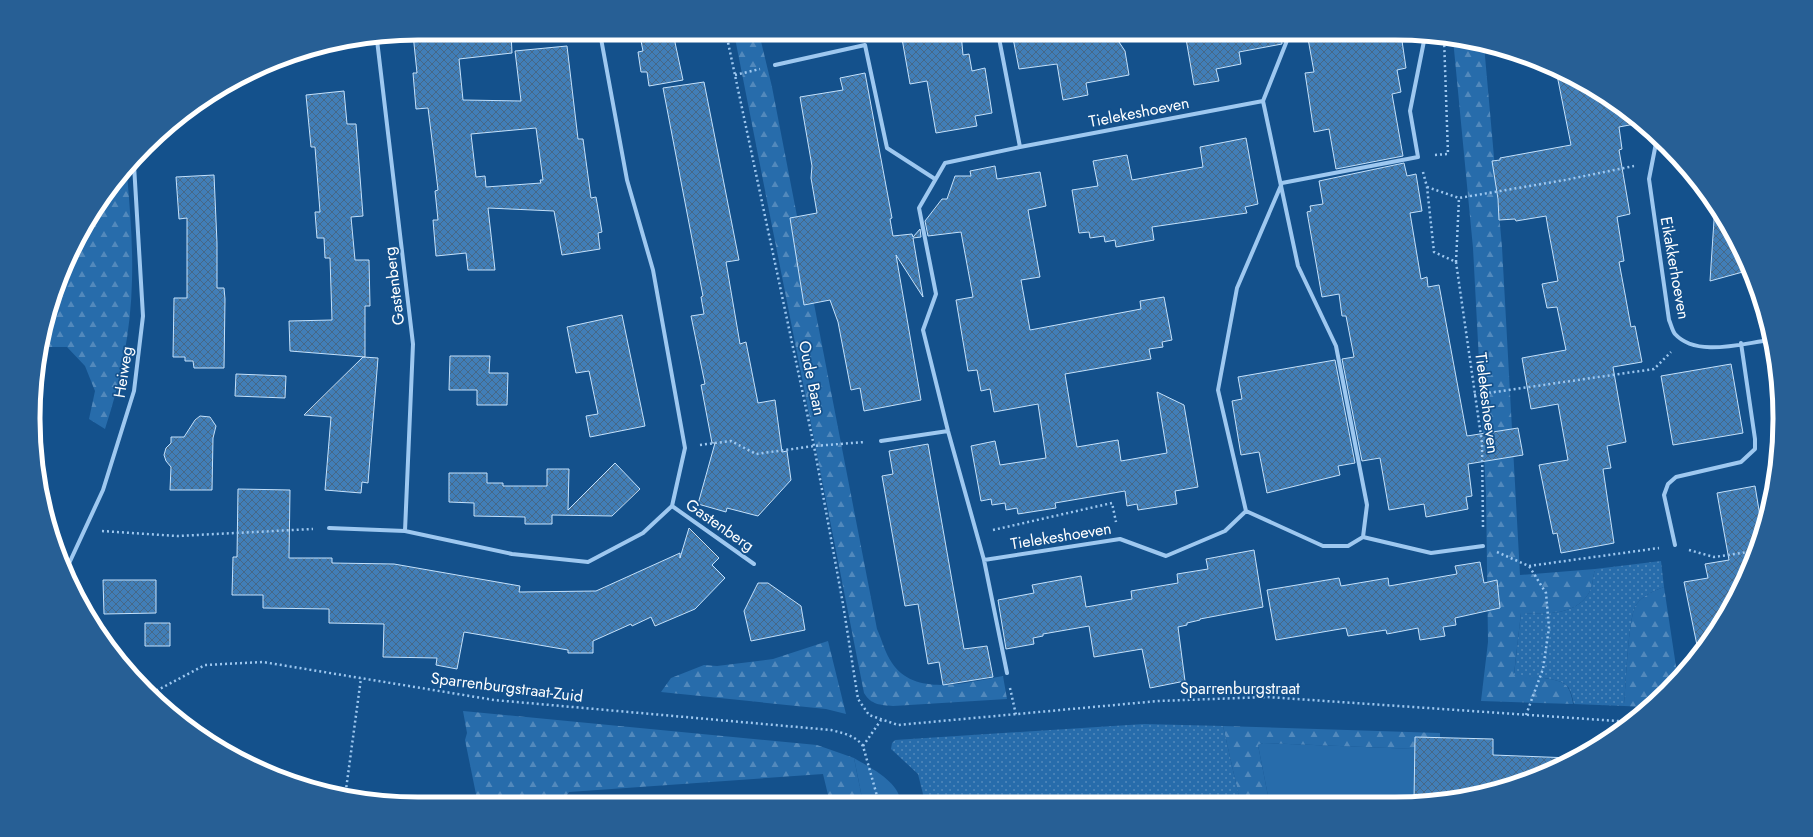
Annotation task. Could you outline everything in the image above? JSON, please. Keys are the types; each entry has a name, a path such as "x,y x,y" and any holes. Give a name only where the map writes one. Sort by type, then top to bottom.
{"street":[{"name":"Gastenberg","path":"329,528 405,531 512,554 588,562 643,533 672,506 685,448 652,270 627,180 601,40"},
{"path":"999,40 1020,147"},
{"path":"1287,40 1264,101 1298,266 1336,346 1367,505 1363,536"},
{"path":"1282,183 1418,157 1410,111 1424,41"},
{"name":"Gastenberg","path":"377,42 413,344 405,531"},
{"path":"776,64 865,45 887,148 935,179"},
{"name":"Tielekeshoeven","path":"1007,673 984,560 948,431 923,330 936,294 919,208 945,163 1020,147 1264,101"},
{"name":"Eikakkerhoeven","path":"1655,145 1649,179 1669,320 1675,333 1699,347 1714,347 1765,341"},
{"name":"Heiweg","path":"69,563 103,490 134,391 143,316 134,169"},
{"path":"1282,183 1237,288 1218,390 1246,511 1323,546 1348,546 1363,536 1431,553 1483,546"},
{"path":"1675,545 1664,495 1668,484 1676,478 1742,462 1755,449 1755,439 1741,343"},
{"path":"881,441 948,431"},
{"name":"Gastenberg","path":"672,506 754,564"},
{"name":"Tielekeshoeven","path":"984,560 1120,539 1166,556 1225,531 1246,511"}],"path":[{"name":"Oude Baan","path":"728,40 814,446 843,604 858,699 869,715 881,720"},
{"path":"1444,43 1448,154 1418,157 1427,187 1434,252 1456,262"},
{"path":"735,75 776,64"},
{"path":"1427,187 1459,198 1565,180 1651,162"},
{"name":"Tielekeshoeven","path":"1459,198 1456,262 1482,443 1483,546"},
{"path":"1474,395 1654,369 1683,339"},
{"path":"685,448 731,441 756,454 814,446 881,441"},
{"path":"976,534 1112,502 1120,539"},
{"path":"84,529 177,536 329,528"},
{"path":"1483,546 1529,566 1675,545 1714,557 1748,552"},
{"path":"1526,716 1543,669 1549,628 1546,593 1529,566"},
{"name":"Sparrenburgstraat-Zuid","path":"156,691 205,665 263,662 494,700 831,730 843,733 859,741 863,746"},
{"path":"1007,673 1016,715"},
{"path":"346,790 361,678"},
{"name":"Sparrenburgstraat","path":"881,720 898,725 1158,701 1267,697 1622,721"},
{"path":"878,797 863,746 881,720"}],"green space":[{"path":"735,40 761,40 772,87 877,629 885,651 892,663 902,674 914,681 928,684 959,684 1003,676 1007,699 893,706 880,705 873,702 864,693"},
{"path":"1454,45 1485,51 1502,247 1520,575 1595,569 1589,593 1583,601 1576,606 1559,612 1540,614 1521,613 1514,674 1550,679 1563,683 1569,690 1573,704 1481,701 1488,642 1486,493 1473,248"},
{"path":"127,177 132,254 130,318 116,392 105,429 89,419 95,391 85,366 67,347 47,347 60,297 79,251 91,229 104,208"},
{"path":"1661,561 1664,587 1642,599 1636,605 1633,612 1629,637 1624,706 1574,704 1570,690 1565,684 1547,679 1514,675 1521,613 1540,614 1559,612 1576,606 1583,601 1589,593 1595,569"},
{"path":"1664,587 1677,671 1640,707 1624,706 1629,637 1633,612 1636,605 1649,594"},
{"path":"828,641 846,714 826,709 661,692 671,678 704,665 717,666 773,659"},
{"path":"463,711 817,745 854,758 862,797 829,797 823,774 569,792 567,797 477,797 465,740 467,733"},
{"path":"1144,724 1223,726 1239,797 924,797 918,774 891,749 892,743 895,740"},
{"path":"1223,726 1440,733 1440,750 1263,743 1258,745 1268,797 1239,797"},
{"path":"1263,743 1416,749 1414,782 1457,787 1452,793 1419,796 1268,797 1258,745"},
{"path":"854,758 876,771 889,781 900,797 862,797"}],"building":[{"path":"414,40 511,40 512,53 459,59 463,100 521,101 515,51 567,46 578,139 583,139 591,198 596,197 602,232 598,233 600,249 562,255 554,211 488,208 495,270 468,270 466,253 436,256 433,220 438,220 435,191 438,190 428,108 416,109 413,73 417,73","holes":["536,128 543,180 540,180 541,183 486,187 485,176 476,177 471,134"]},
{"path":"641,40 674,40 683,80 649,86 647,72 641,72 638,52 643,51"},
{"path":"902,40 962,40 963,55 969,54 972,71 985,68 992,113 975,116 977,126 936,133 927,81 910,84"},
{"path":"1013,40 1118,40 1125,51 1129,75 1086,83 1088,95 1063,100 1057,64 1019,69"},
{"path":"1186,40 1282,40 1282,44 1239,52 1241,64 1216,69 1219,81 1194,85"},
{"path":"1308,40 1402,40 1406,68 1397,70 1401,92 1392,94 1403,156 1336,169 1329,129 1314,132 1305,73 1314,72"},
{"path":"865,73 892,218 890,219 893,236 912,234 913,237 920,229 921,237 913,238 923,297 896,255 921,400 864,411 860,388 851,390 838,322 830,300 804,305 790,218 817,213 811,178 812,166 800,97 843,90 840,78"},
{"path":"1557,77 1605,104 1633,124 1619,127 1622,149 1619,150 1630,214 1617,217 1624,261 1619,262 1631,327 1635,326 1642,362 1613,367 1626,442 1607,446 1611,468 1603,469 1614,543 1561,553 1557,533 1553,534 1539,465 1568,460 1558,404 1531,409 1522,358 1566,350 1557,307 1547,308 1542,284 1558,281 1546,216 1516,221 1515,219 1499,220 1498,199 1492,161 1500,160 1500,158 1571,145"},
{"path":"704,82 739,260 726,262 740,344 746,342 758,403 775,400 782,452 787,451 791,480 758,516 727,508 726,512 698,504 715,443 712,443 701,385 705,384 691,316 704,314 701,297 703,296 663,88"},
{"path":"344,91 347,124 356,124 363,216 351,217 355,260 369,260 370,306 365,306 365,357 290,351 289,321 332,320 330,258 325,258 324,238 317,238 315,212 320,212 315,147 311,147 306,95"},
{"path":"1246,138 1258,204 1245,207 1247,213 1152,227 1154,240 1116,247 1115,240 1105,242 1104,236 1090,238 1089,232 1079,233 1072,190 1098,186 1093,161 1127,155 1132,180 1203,167 1200,147"},
{"path":"1404,163 1407,176 1416,174 1422,211 1410,213 1421,279 1427,277 1428,287 1439,285 1467,436 1518,428 1523,455 1468,464 1472,496 1466,497 1468,509 1426,517 1424,504 1389,510 1380,458 1362,461 1342,359 1354,357 1346,316 1342,316 1339,294 1322,297 1307,212 1311,211 1310,206 1323,204 1319,181"},
{"path":"995,166 997,179 1040,172 1046,206 1028,210 1040,277 1021,280 1030,330 1141,309 1140,301 1164,297 1172,340 1162,342 1163,347 1149,349 1151,359 1065,374 1077,447 1118,440 1121,461 1167,453 1157,392 1184,405 1198,487 1175,491 1177,504 1138,510 1137,504 1127,506 1125,491 1055,503 1056,508 1018,514 1017,508 1006,510 1005,503 992,505 991,499 981,501 971,446 995,441 1000,465 1046,458 1038,404 994,412 990,389 981,391 977,370 968,371 956,300 973,297 961,232 928,236 925,221 942,199 947,199 955,176 971,176 970,171"},
{"path":"214,175 217,288 224,288 225,299 224,368 194,368 193,361 185,361 185,357 173,357 174,298 187,298 187,218 179,219 176,177"},
{"path":"1714,216 1734,251 1743,272 1710,281"},
{"path":"622,315 645,426 590,437 586,416 598,414 589,371 576,373 567,327"},
{"path":"450,356 490,356 489,373 508,373 507,405 477,405 477,390 449,390"},
{"path":"363,357 378,358 368,483 362,482 361,493 325,490 331,417 304,415"},
{"path":"1335,360 1355,463 1338,466 1340,475 1267,493 1259,452 1241,455 1232,401 1242,399 1238,377"},
{"path":"1731,364 1743,433 1673,445 1661,376"},
{"path":"236,374 286,376 285,398 235,396"},
{"path":"200,416 210,417 216,426 213,438 212,490 170,490 171,467 166,461 164,455 166,448 171,443 171,437 184,437 195,420"},
{"path":"928,444 964,649 987,646 993,677 943,685 939,662 928,664 918,604 905,606 882,476 893,474 889,451"},
{"path":"615,463 640,489 612,516 552,515 552,524 525,524 525,517 474,516 474,503 449,502 449,473 487,473 487,483 503,483 503,486 547,486 547,469 569,469 568,510"},
{"path":"1755,486 1760,516 1753,540 1734,586 1722,608 1697,646 1684,582 1708,578 1705,564 1729,560 1717,493"},
{"path":"238,489 290,490 289,558 332,558 332,563 394,564 520,586 519,592 596,591 680,553 680,558 689,528 719,558 712,565 725,578 695,609 655,626 651,617 632,626 631,624 593,641 593,653 568,653 568,650 464,632 457,669 436,665 437,658 383,657 384,624 329,623 329,609 263,608 263,595 232,595 233,557 237,557"},
{"path":"1254,550 1263,607 1200,619 1178,627 1185,681 1150,688 1142,649 1094,657 1089,626 1043,634 1043,636 1033,638 1034,644 1006,649 998,600 1034,593 1032,585 1081,576 1086,607 1132,599 1131,591 1178,583 1177,574 1208,569 1206,559"},
{"path":"1480,562 1484,583 1497,580 1500,608 1455,618 1456,625 1443,627 1445,636 1420,640 1418,628 1387,634 1386,630 1348,636 1346,628 1276,640 1267,590 1339,578 1341,586 1388,578 1389,586 1457,574 1455,566"},
{"path":"103,580 156,580 156,613 104,614"},
{"path":"758,583 768,583 801,606 805,630 751,641 744,611"},
{"path":"145,623 170,623 170,646 145,646"},
{"path":"1415,737 1493,739 1493,755 1563,758 1516,777 1492,784 1444,794 1414,796"}]}
